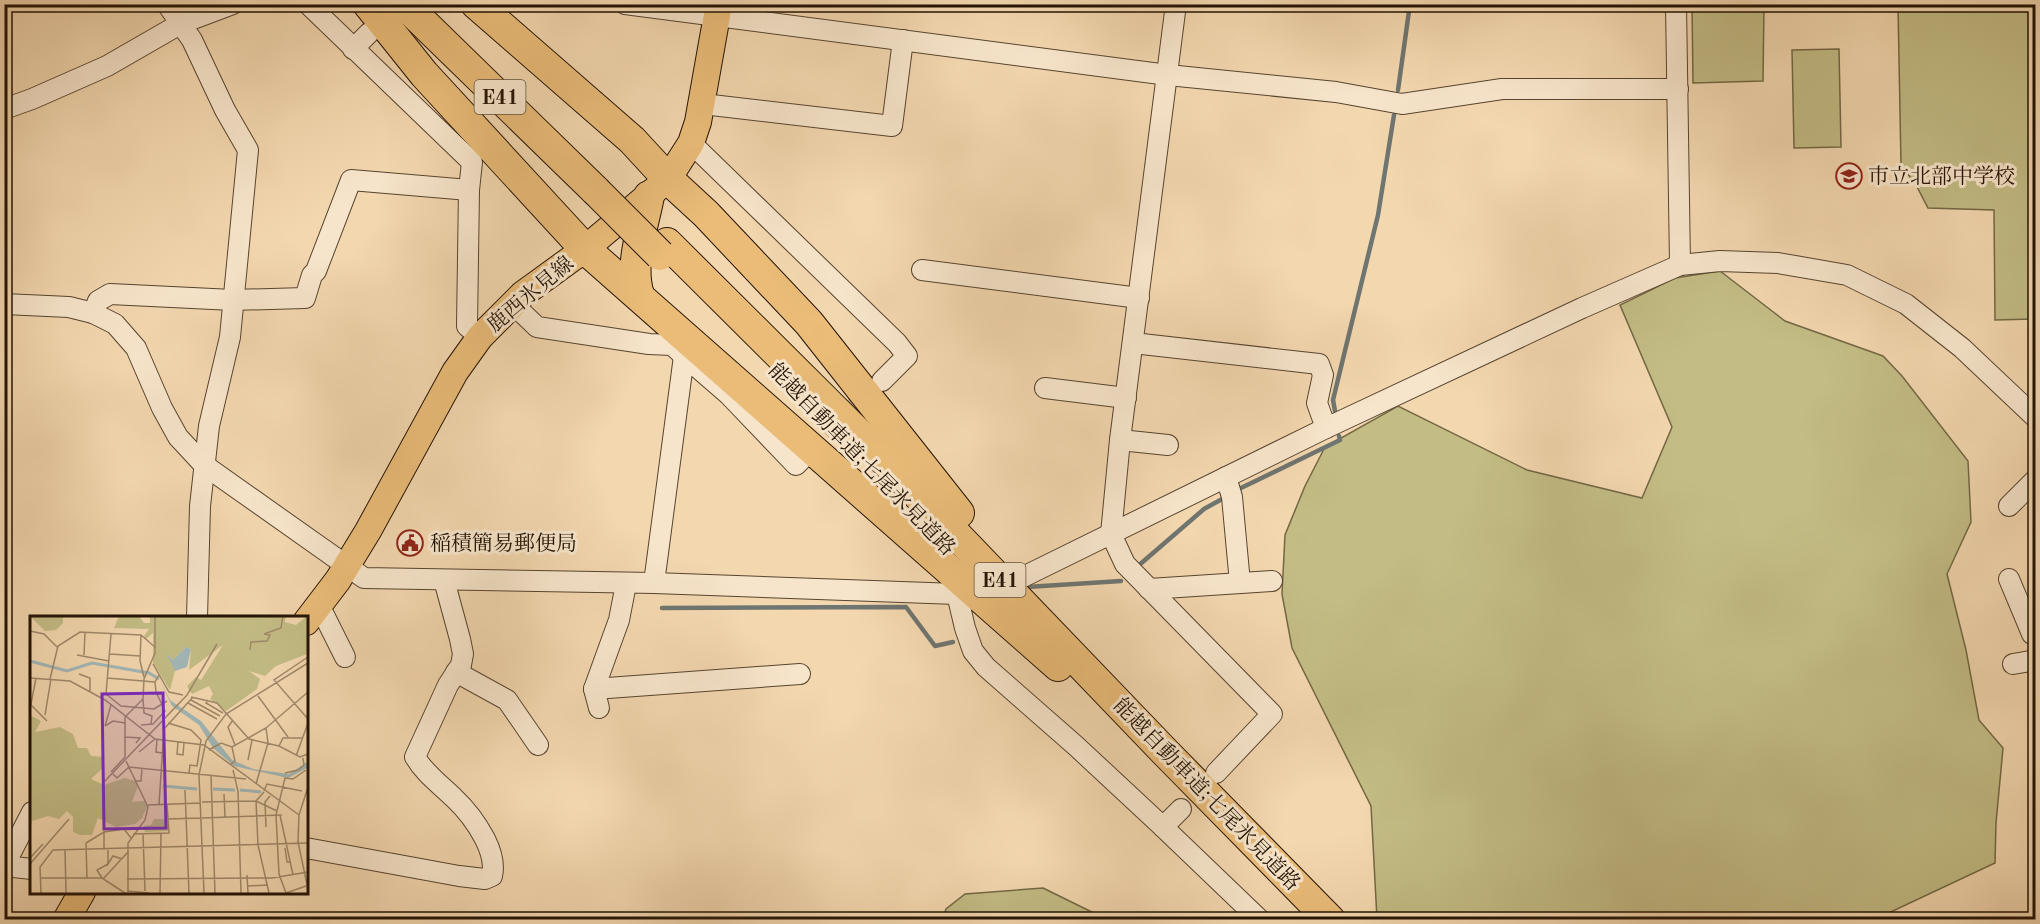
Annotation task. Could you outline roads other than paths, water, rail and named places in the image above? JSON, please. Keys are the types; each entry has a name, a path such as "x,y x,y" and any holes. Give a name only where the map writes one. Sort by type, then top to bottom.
{"highway":[{"name":"能越自動車道;七尾氷見道路","path":"404,4 601,187"},
{"name":"能越自動車道;七尾氷見道路","path":"424,4 601,187 870,446 1066,662 1314,920"},
{"path":"476,4 632,140 659,188 706,214 809,323 1066,662"},
{"path":"368,19 424,74 585,249 1066,662"},
{"path":"639,295 634,280 635,265 659,188"},
{"name":"能越自動車道;七尾氷見道路","path":"1066,662 1166,753 1330,920"}],"main road":[{"name":"鹿西氷見線","path":"312,614 368,531 455,372 480,337 524,294 585,249 659,188 691,143 703,104 718,10"},
{"path":"66,920 81,894"}],"street":[{"path":"167,4 192,40 225,110 248,150 230,337 209,426 204,465 200,506 197,616"},
{"path":"4,109 106,66 180,24 233,4"},
{"path":"308,4 472,162 469,190 467,326 480,337"},
{"path":"625,4 718,10 903,40 1168,75 1336,92 1402,104 1502,88 1678,89"},
{"path":"1176,4 1120,441 1111,534 1125,564 1272,714 1216,772"},
{"path":"1676,4 1680,265"},
{"path":"353,49 368,19"},
{"path":"703,104 892,126 903,40"},
{"path":"691,143 897,343 907,356 882,381"},
{"path":"93,313 98,301 110,294 233,300 305,298 312,275 316,271 351,180 469,190"},
{"path":"1021,578 1326,428 1582,308 1680,265 1720,261 1778,263 1847,275 1906,304 1962,348 2036,418"},
{"path":"922,270 1139,297"},
{"path":"4,304 69,307 93,313 114,324 136,348 162,408 178,437 204,465 364,578 654,583 961,593 965,628 973,651 986,668 1076,746 1260,920"},
{"path":"513,304 537,327 649,344 672,345 729,395 796,465 805,456"},
{"path":"1133,343 1319,364 1323,375 1317,403 1326,428"},
{"path":"654,583 684,356"},
{"path":"1045,388 1126,398"},
{"path":"1120,441 1168,445"},
{"path":"1226,477 1232,497 1240,583"},
{"path":"2009,506 2036,478"},
{"path":"2009,579 2032,634 2036,634"},
{"path":"308,848 459,876 485,879 492,876 495,866 489,847 477,823 456,799 420,766 415,757 461,665 463,654 444,580"},
{"path":"1149,589 1272,581"},
{"path":"626,584 619,620 597,698 800,674"},
{"path":"312,614 345,657"},
{"path":"2013,664 2036,660"},
{"path":"456,672 507,700 538,745"},
{"path":"1163,827 1181,809"},
{"path":"30,816 4,866 30,869"}],"waterway":[{"path":"1398,90 1410,4"},
{"path":"1335,411 1333,400 1378,215 1394,115"},
{"path":"1241,488 1340,440 1339,436"},
{"path":"1138,566 1204,509 1224,498"},
{"path":"1027,587 1121,581"},
{"path":"662,608 906,607 935,646 953,642"}],"tunnel":[{"path":"805,456 874,388"}],"place":[{"name":"市立北部中学校","path":"1849,176"},
{"name":"稲積簡易郵便局","path":"410,543"}]}
